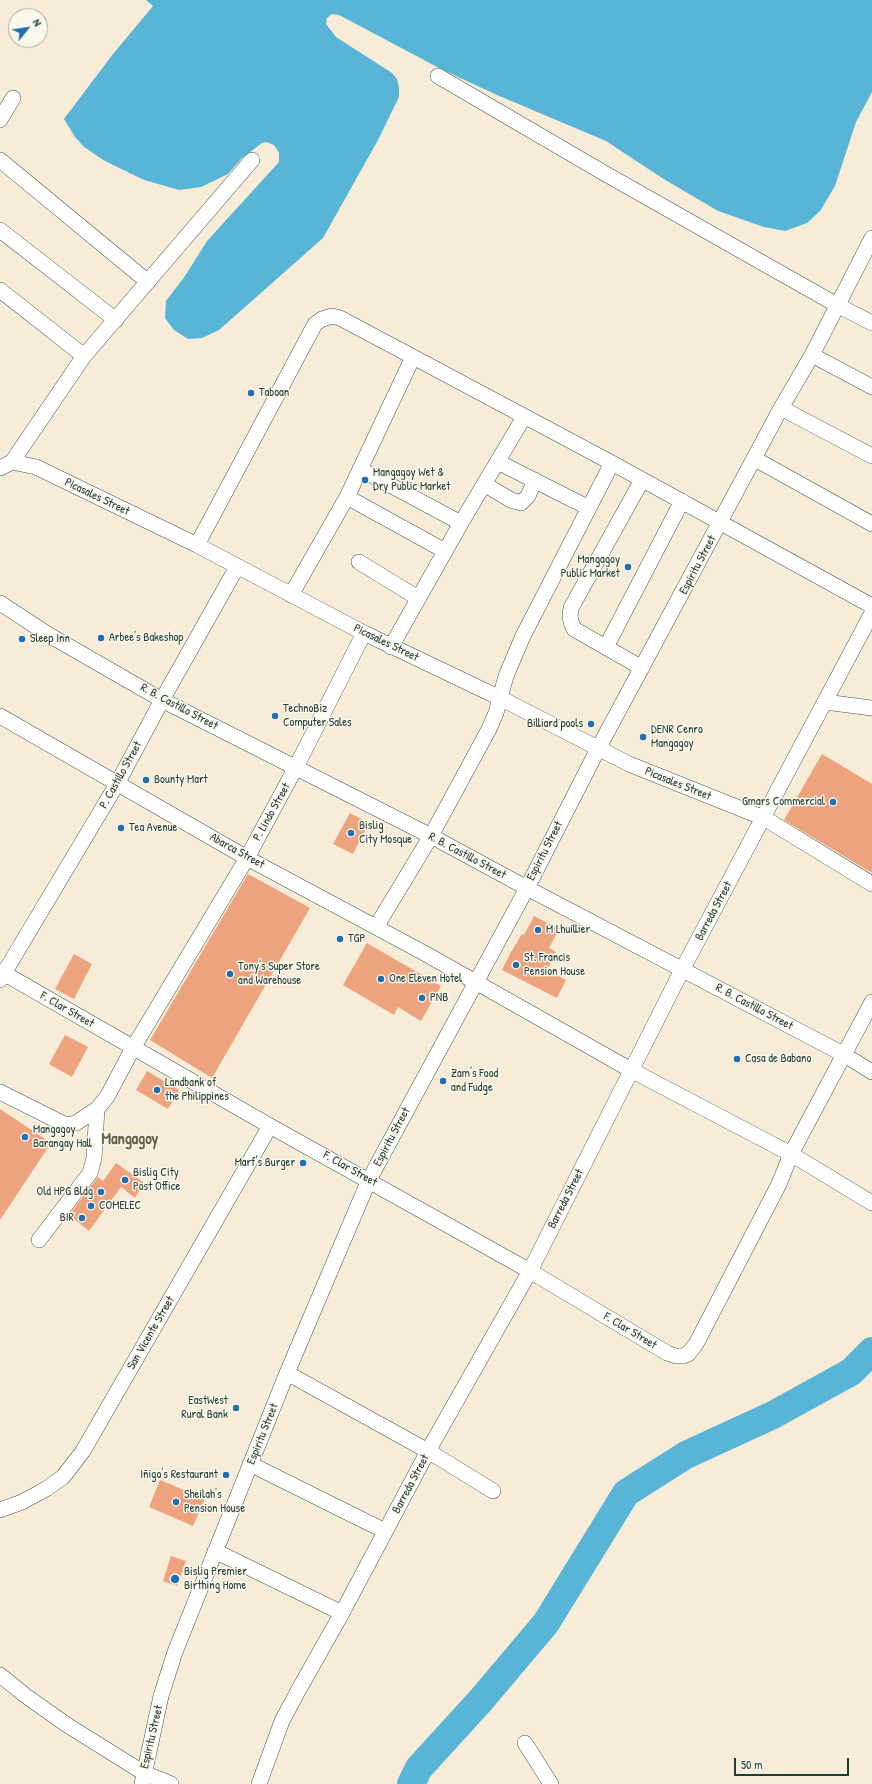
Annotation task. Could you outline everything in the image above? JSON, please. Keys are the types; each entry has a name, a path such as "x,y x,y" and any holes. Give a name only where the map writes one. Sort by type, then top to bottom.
{"street":[{"path":"438,76 837,306 872,323"},
{"path":"0,120 13,98"},
{"path":"0,160 148,282"},
{"path":"6,465 84,356 252,160"},
{"path":"0,230 116,320"},
{"name":"Espiritu Street","path":"143,1778 167,1674 287,1373 369,1180 527,888 598,749 755,459 781,408 812,354 872,238"},
{"path":"0,290 84,356"},
{"path":"197,545 315,324 322,319 332,316 340,318 612,463 872,606"},
{"path":"812,354 872,387"},
{"path":"291,595 347,497 413,357"},
{"path":"781,408 872,456"},
{"path":"391,647 461,523 524,417"},
{"path":"755,459 872,524"},
{"path":"498,462 588,508"},
{"path":"376,927 430,836 489,729 506,676 523,636 612,463"},
{"name":"Picasales Street","path":"6,465 36,467 197,545 391,647 500,698 598,749 655,775 764,818 872,884"},
{"path":"360,469 461,523"},
{"path":"484,484 511,500 520,503 528,496 535,480"},
{"path":"642,480 571,608 570,616 574,629 642,668"},
{"path":"347,497 445,552"},
{"path":"606,647 682,501"},
{"path":"359,562 418,598"},
{"name":"P. Castillo Street","path":"1,975 117,784 162,700 237,567"},
{"name":"R. B. Castillo Street","path":"0,604 162,700 430,836 843,1054 872,1072"},
{"name":"Barreda Street","path":"259,1784 282,1721 428,1450 530,1271 682,970 872,613"},
{"name":"P. Lindo Street","path":"97,1109 107,1097 133,1048 247,858 296,767 364,633"},
{"path":"825,702 872,708"},
{"name":"Abarca Street","path":"0,716 247,858 476,982 631,1070 791,1154 872,1203"},
{"name":"F. Clar Street","path":"1,975 369,1180 530,1271 667,1353 676,1356 688,1354 696,1344 779,1184 791,1154"},
{"path":"791,1154 872,1002"},
{"path":"0,1092 66,1125 76,1123 97,1109"},
{"path":"40,1240 90,1173 94,1158 97,1109"},
{"name":"San Vicente Street","path":"0,1510 22,1502 46,1489 63,1477 83,1451 270,1126"},
{"path":"287,1373 428,1450 493,1491"},
{"path":"250,1464 385,1532"},
{"path":"215,1551 342,1612"},
{"path":"0,1675 47,1712 143,1778 171,1784"},
{"path":"525,1743 551,1784"}],"water":[{"path":"146,0 872,0 872,92 856,122 835,186 820,211 807,223 785,231 764,227 718,211 662,178 606,141 497,95 441,69 339,15 332,14 327,18 326,24 336,37 392,73 397,79 399,97 378,140 323,238 219,330 202,338 188,339 174,330 165,318 166,301 185,276 207,241 279,162 279,153 274,145 267,142 262,143 242,158 228,174 201,187 179,190 144,180 105,161 84,147 75,137 64,119 113,54 153,6"}],"building":[{"name":"Gmars Commercial","path":"822,754 872,784 872,873 784,820"},
{"name":"Bislig City Mosque","path":"350,813 369,823 353,854 333,844"},
{"name":"Tony's Super Store and Warehouse","path":"248,874 310,908 212,1078 150,1040"},
{"path":"534,916 559,929 549,948 556,952 547,970 566,980 557,998 502,970 511,952 522,934 524,935"},
{"name":"One Eleven Hotel","path":"367,943 441,986 421,1021 398,1007 394,1015 343,985"},
{"path":"74,954 92,964 74,999 55,989"},
{"path":"65,1035 88,1047 72,1077 49,1064"},
{"name":"Landbank of the Philippines","path":"147,1071 179,1090 168,1109 136,1090"},
{"path":"0,1109 51,1143 0,1220"},
{"path":"116,1163 144,1183 135,1198 121,1187 89,1231 69,1215 98,1177 103,1181"},
{"path":"160,1480 205,1499 193,1526 149,1507"},
{"path":"171,1556 186,1561 177,1586 163,1581"}],"waterway":[{"path":"411,1784 419,1768 481,1700 546,1623 626,1493 686,1455 773,1415 851,1372 872,1351"}],"place":[{"name":"Taboan","path":"251,393"},
{"name":"Mangagoy Wet & Dry Public Market","path":"365,480"},
{"name":"Mangagoy Public Market","path":"628,567"},
{"name":"Arbee's Bakeshop","path":"101,638"},
{"name":"Sleep Inn","path":"22,639"},
{"name":"TechnoBiz Computer Sales","path":"275,716"},
{"name":"Billiard pools","path":"591,724"},
{"name":"DENR Cenro Mangagoy","path":"643,737"},
{"name":"Bounty Mart","path":"146,780"},
{"name":"Gmars Commercial","path":"833,802"},
{"name":"Tea Avenue","path":"121,828"},
{"name":"Bislig City Mosque","path":"351,833"},
{"name":"M Lhuillier","path":"538,930"},
{"name":"TGP","path":"340,939"},
{"name":"St. Francis Pension House","path":"516,965"},
{"name":"Tony's Super Store and Warehouse","path":"230,974"},
{"name":"One Eleven Hotel","path":"381,979"},
{"name":"PNB","path":"422,998"},
{"name":"Casa de Babano","path":"737,1059"},
{"name":"Zam's Food and Fudge","path":"443,1081"},
{"name":"Landbank of the Philippines","path":"157,1090"},
{"name":"Mangagoy Barangay Hall","path":"25,1137"},
{"name":"Marf's Burger","path":"303,1163"},
{"name":"Bislig City Post Office","path":"125,1180"},
{"name":"Old HPG Bldg","path":"101,1192"},
{"name":"COMELEC","path":"91,1206"},
{"name":"BIR","path":"82,1218"},
{"name":"EastWest Rural Bank","path":"236,1408"},
{"name":"Iñigo's Restaurant","path":"226,1475"},
{"name":"Sheilah's Pension House","path":"176,1502"},
{"name":"Bislig Premier Birthing Home","path":"175,1579"}],"district":[{"name":"Mangagoy","path":"130,1140"}]}
